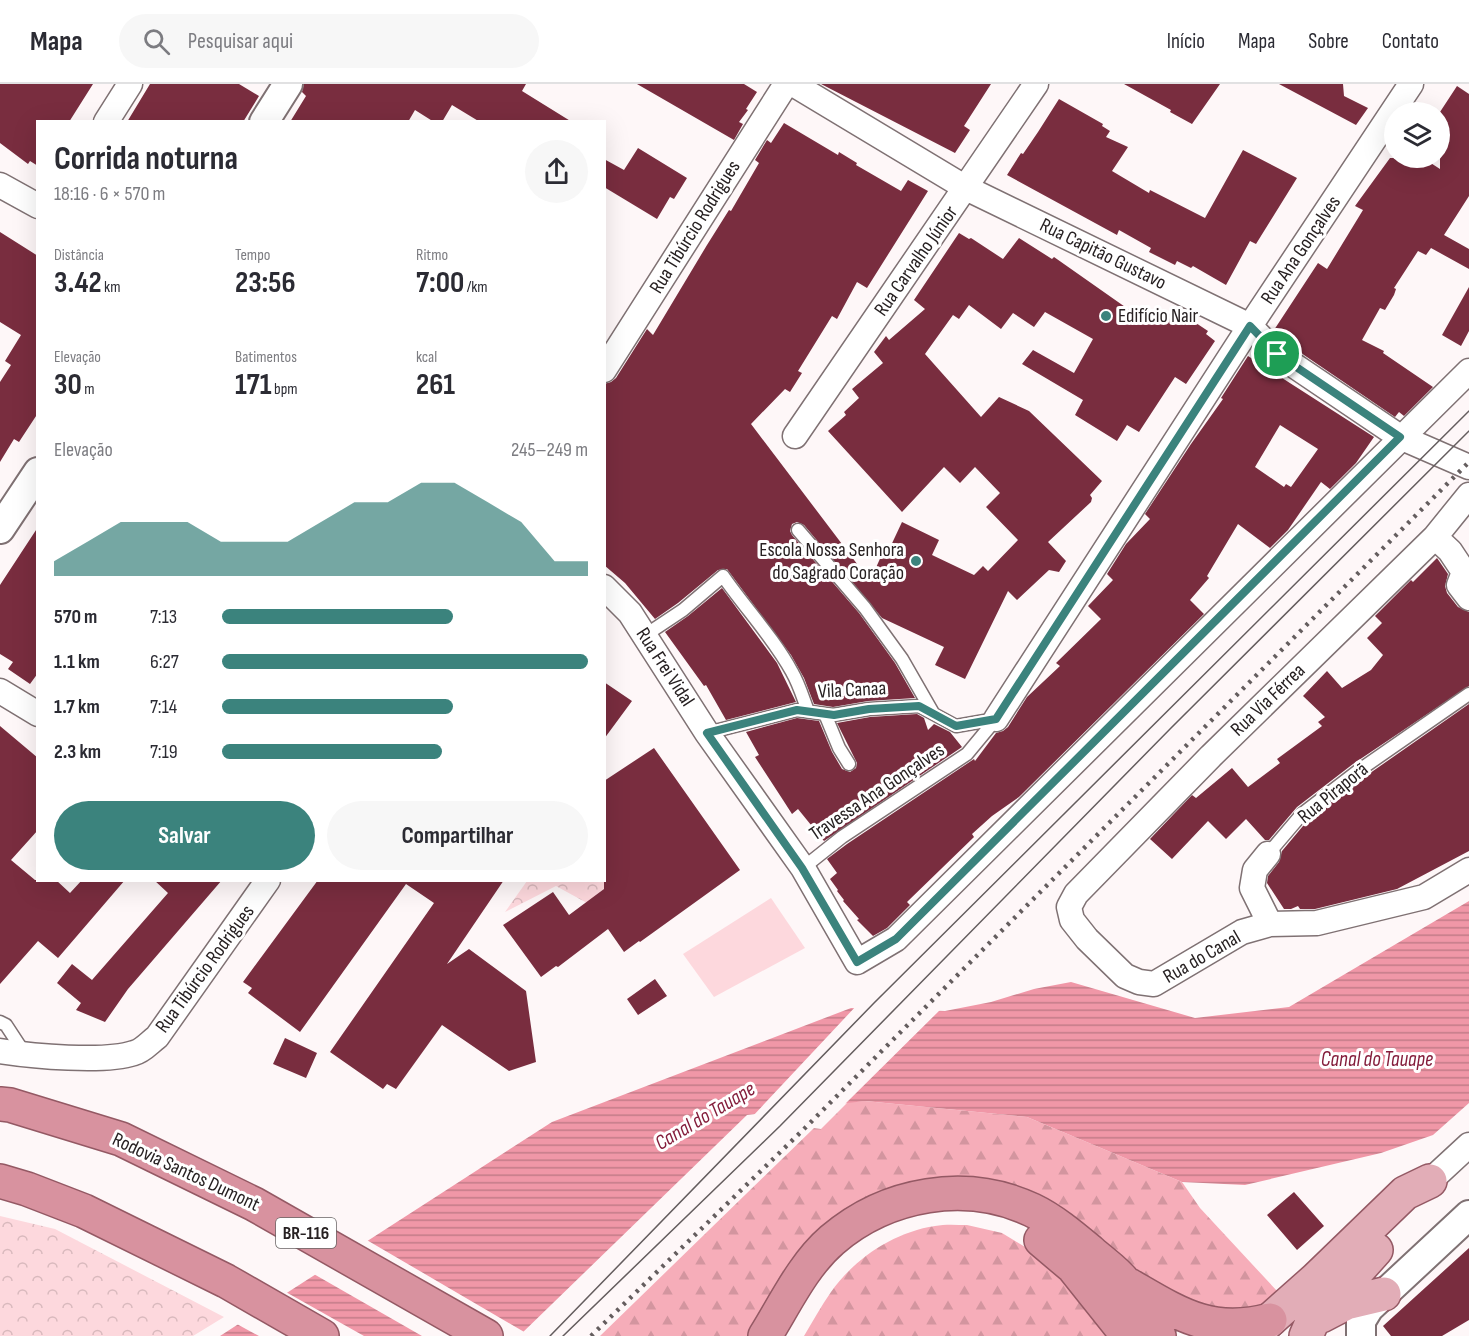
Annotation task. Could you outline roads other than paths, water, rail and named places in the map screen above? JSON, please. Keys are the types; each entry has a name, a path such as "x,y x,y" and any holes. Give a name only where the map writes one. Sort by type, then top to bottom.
{"highway":[{"name":"Rodovia Santos Dumont","path":"0,1104 10,1105 121,1139 254,1204 486,1336"},
{"path":"12,1188 84,1211 226,1281 322,1336"},
{"path":"765,1336 810,1264 831,1241 855,1223 879,1209 907,1199 934,1194 962,1193 1014,1202 1034,1211 1075,1239 1124,1281 1192,1319 1228,1326 1251,1325 1286,1330"},
{"path":"790,1336 810,1300 846,1256 864,1240 892,1224 909,1219 934,1214 960,1213 982,1215 1004,1221 1025,1229 1049,1245 1073,1267 1128,1336"},
{"path":"1124,1281 1159,1336"}],"main road":[{"path":"1286,1330 1316,1279 1405,1193 1430,1181"},
{"path":"1286,1330 1346,1304 1384,1294"}],"street":[{"path":"107,120 130,84"},
{"path":"265,120 288,84"},
{"name":"Rua Tibúrcio Rodrigues","path":"606,367 786,84"},
{"name":"Rua Capitão Gustavo","path":"793,84 966,188 1250,326 1277,354 1400,437 1469,467"},
{"name":"Rua Carvalho Júnior","path":"795,436 1036,84"},
{"name":"Rua Ana Gonçalves","path":"996,719 1250,326 1411,84"},
{"path":"0,185 36,205"},
{"path":"1400,437 1469,371"},
{"name":"Rua Frei Vidal","path":"606,589 630,613 707,733 802,868 857,962 896,939 1400,437"},
{"path":"0,530 36,475"},
{"name":"Rua Via Férrea","path":"1069,907 1076,894 1211,756 1435,537 1469,495"},
{"path":"1435,537 1450,551 1464,572 1459,585 1469,598"},
{"path":"0,691 36,713"},
{"name":"Rua Piraporã","path":"1269,854 1255,870 1251,888 1270,924"},
{"name":"Rua do Canal","path":"1069,907 1072,920 1087,939 1125,976 1139,982 1154,984 1242,932 1270,924 1317,923 1424,897 1469,870"},
{"name":"Rua Tibúrcio Rodrigues","path":"26,1054 114,1058 137,1053 157,1037 267,882"},
{"path":"0,1051 26,1054"},
{"path":"1430,1181 1469,1144"},
{"path":"1361,1336 1361,1321 1368,1308 1469,1215"}],"lane":[{"path":"798,530 865,608 902,659 933,714"},
{"path":"644,636 683,609 723,576 742,603 772,638 794,673 808,711"},
{"name":"Rua Piraporã","path":"1269,854 1302,814 1358,771 1469,694"},
{"name":"Vila Canaa","path":"707,733 797,710 834,715 869,709 919,706 956,726 996,719"},
{"path":"825,714 839,748 849,764"},
{"name":"Travessa Ana Gonçalves","path":"802,868 842,837 967,754 996,719"},
{"path":"0,1022 6,1025 26,1054"}],"water":[{"name":"Canal do Tauape","path":"1469,901 1469,1103 1433,1135 1381,1153 1245,1185 1182,1182 1027,1117 865,1101 747,1115 519,1336 220,1336 552,1122 851,1008 945,1011 1071,982 1195,1018 1289,1007"}],"tram line":[{"path":"550,1336 874,1003 1469,411"},
{"path":"563,1336 780,1126 1171,728 1469,431"}],"railway":[{"path":"591,1336 805,1128 1469,462"}],"place":[{"name":"Edifício Nair","path":"1106,316"},
{"name":"Escola Nossa Senhora do Sagrado Coração","path":"916,561"}]}
